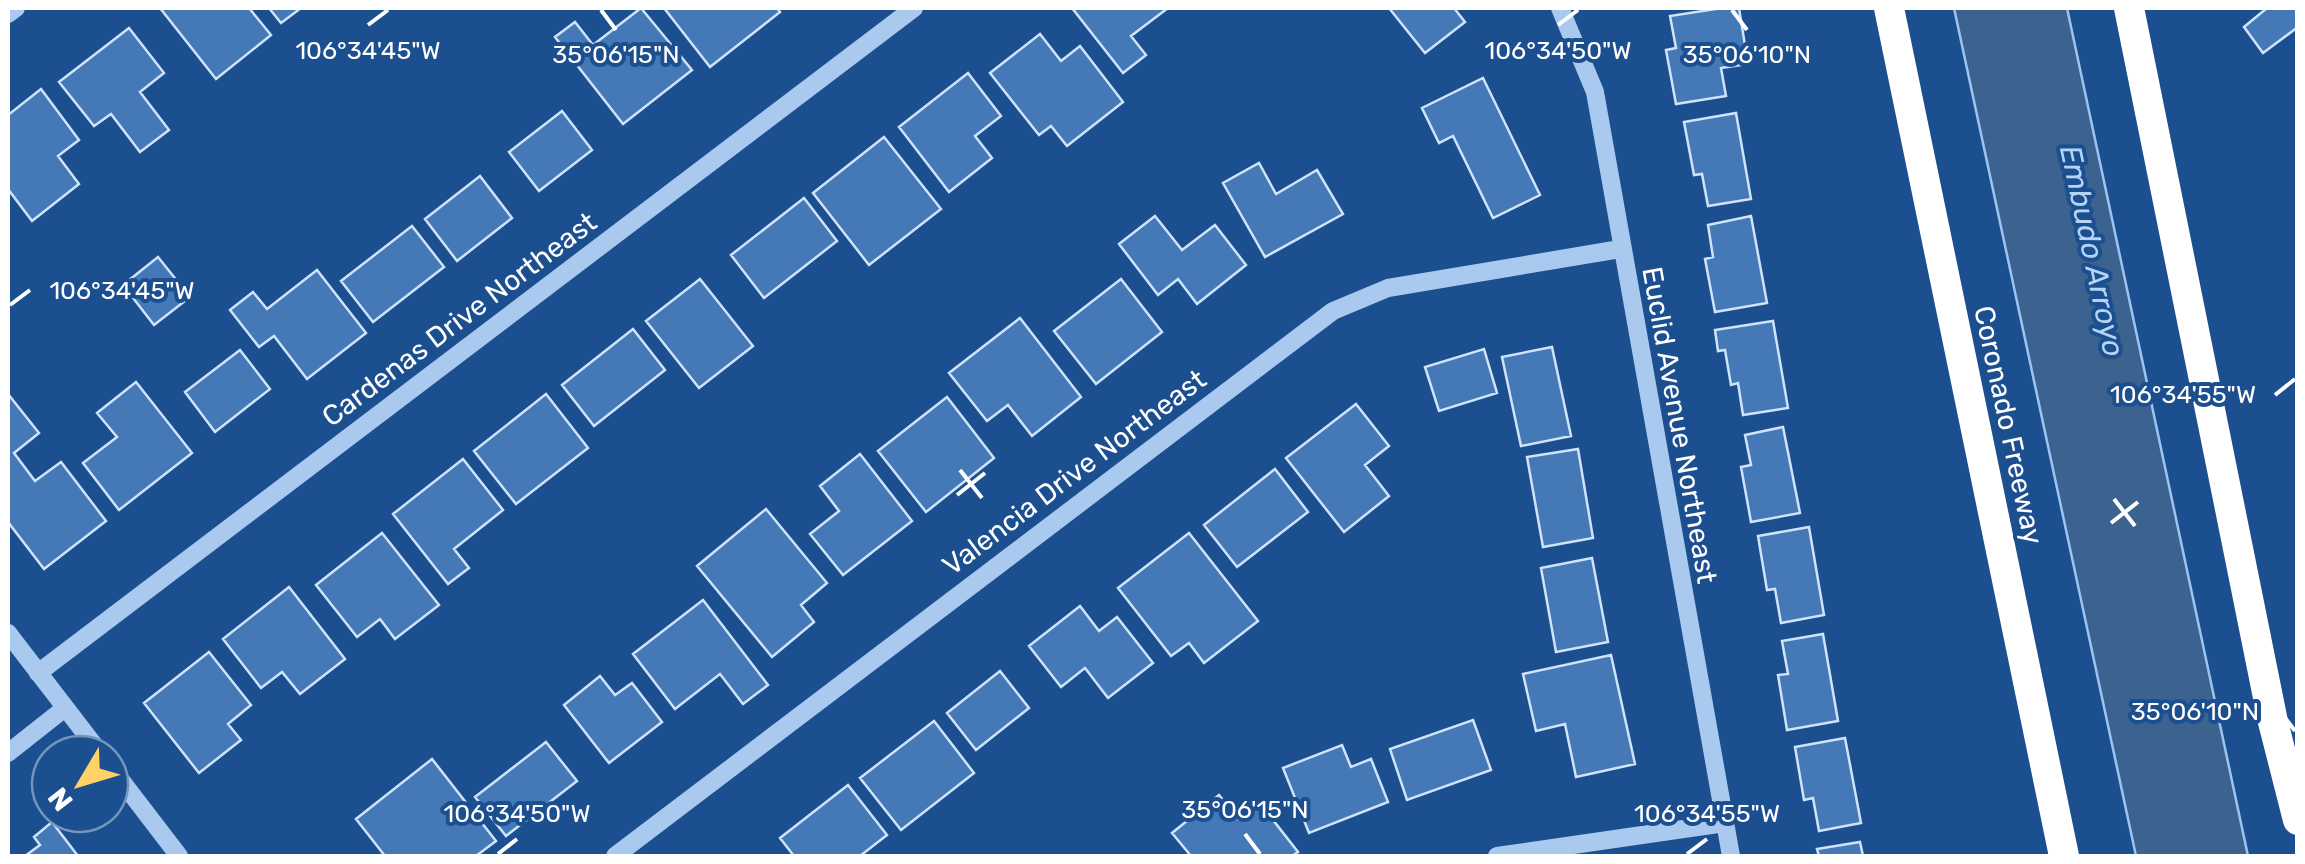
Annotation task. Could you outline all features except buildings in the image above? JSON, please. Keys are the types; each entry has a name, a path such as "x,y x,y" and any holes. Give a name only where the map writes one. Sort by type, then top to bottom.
{"highway":[{"name":"Coronado Freeway","path":"1889,8 2064,856"},
{"path":"2129,8 2273,722 2298,820"}],"street":[{"path":"8,14 16,8"},
{"name":"Cardenas Drive Northeast","path":"38,673 914,8"},
{"name":"Euclid Avenue Northeast","path":"1560,8 1594,92 1731,856"},
{"name":"Valencia Drive Northeast","path":"616,856 1333,311 1388,288 1620,249"},
{"path":"8,633 85,734"},
{"path":"8,753 65,708"},
{"path":"130,792 179,856"},
{"path":"1497,856 1725,823"}],"water":[{"name":"Embudo Arroyo","path":"1954,8 2067,8 2248,856 2136,856"}]}
